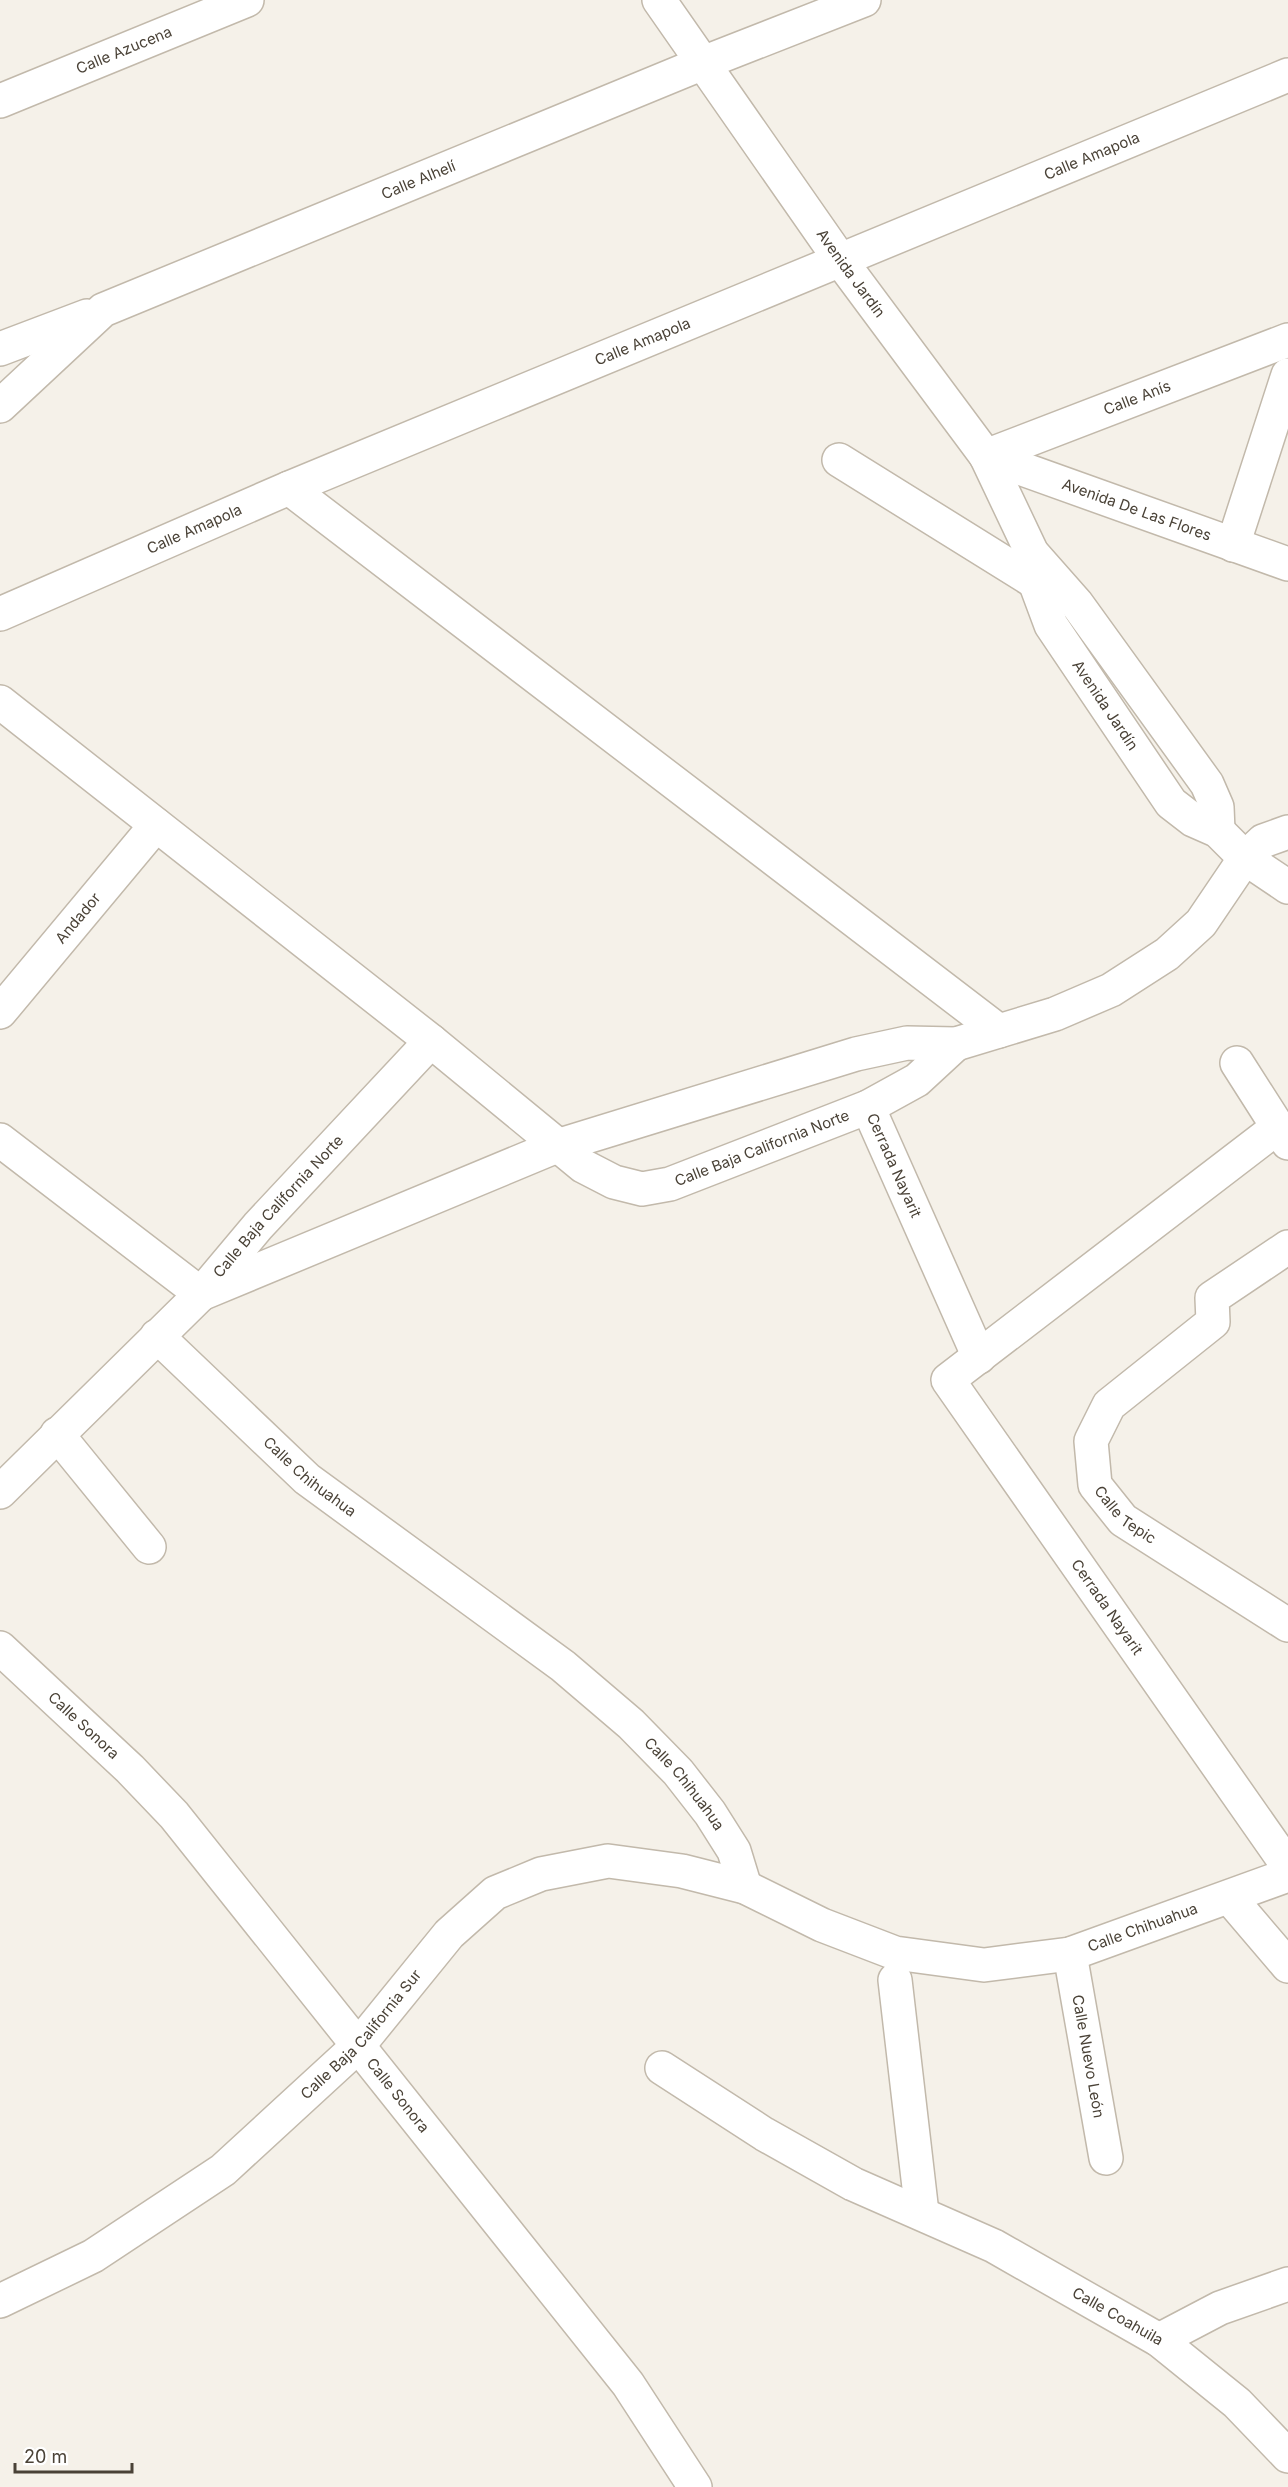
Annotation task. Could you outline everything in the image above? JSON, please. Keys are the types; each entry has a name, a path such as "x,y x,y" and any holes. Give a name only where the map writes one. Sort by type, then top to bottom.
{"street":[{"name":"Calle Azucena","path":"0,101 247,0"},
{"name":"Avenida Jardín","path":"659,0 841,261 986,456 1040,570 1051,625 1171,803 1193,820 1218,831 1245,858 1288,886"},
{"name":"Calle Alhelí","path":"0,406 103,310 703,63 864,0"},
{"name":"Calle Amapola","path":"0,614 289,488 1288,75"},
{"path":"0,349 103,310"},
{"name":"Calle Anís","path":"986,456 1288,340"},
{"path":"1233,545 1288,375"},
{"name":"Avenida De Las Flores","path":"986,456 1288,564"},
{"path":"839,460 1040,570"},
{"path":"289,488 999,1031"},
{"path":"0,702 431,1041 556,1146"},
{"name":"Andador","path":"0,1012 156,825"},
{"name":"Calle Baja California Norte","path":"201,1294 556,1146 856,1054 907,1043 956,1044 1055,1014 1111,990 1167,954 1201,923 1245,858 1263,841 1288,832"},
{"name":"Calle Baja California Norte","path":"0,1492 201,1294 258,1226 431,1041"},
{"name":"Calle Baja California Norte","path":"556,1146 583,1166 614,1182 642,1189 670,1184 868,1107 916,1080 956,1044"},
{"path":"1238,1063 1283,1135"},
{"name":"Cerrada Nayarit","path":"868,1107 979,1357"},
{"name":"Cerrada Nayarit","path":"1283,1135 948,1380 1288,1866"},
{"path":"0,1140 201,1294"},
{"name":"Calle Tepic","path":"1288,1247 1212,1298 1213,1322 1109,1405 1091,1441 1095,1485 1123,1520 1288,1625"},
{"name":"Calle Chihuahua","path":"157,1336 307,1479 343,1508 563,1666 632,1724 678,1772 710,1813 734,1851 745,1887 822,1925 895,1953 984,1965 1070,1954 1230,1898 1288,1875"},
{"path":"57,1434 149,1547"},
{"name":"Calle Sonora","path":"0,1648 130,1769 174,1815 628,2384 695,2487"},
{"name":"Calle Baja California Sur","path":"0,2301 93,2256 223,2170 358,2046 449,1934 495,1893 531,1878 608,1860 682,1871 745,1887"},
{"path":"1230,1898 1288,1966"},
{"name":"Calle Nuevo León","path":"1070,1954 1106,2158"},
{"path":"895,1980 922,2213"},
{"name":"Calle Coahuila","path":"662,2068 764,2134 853,2184 994,2246 1159,2340 1238,2403 1288,2456"},
{"path":"1159,2340 1220,2308 1288,2284"}]}
